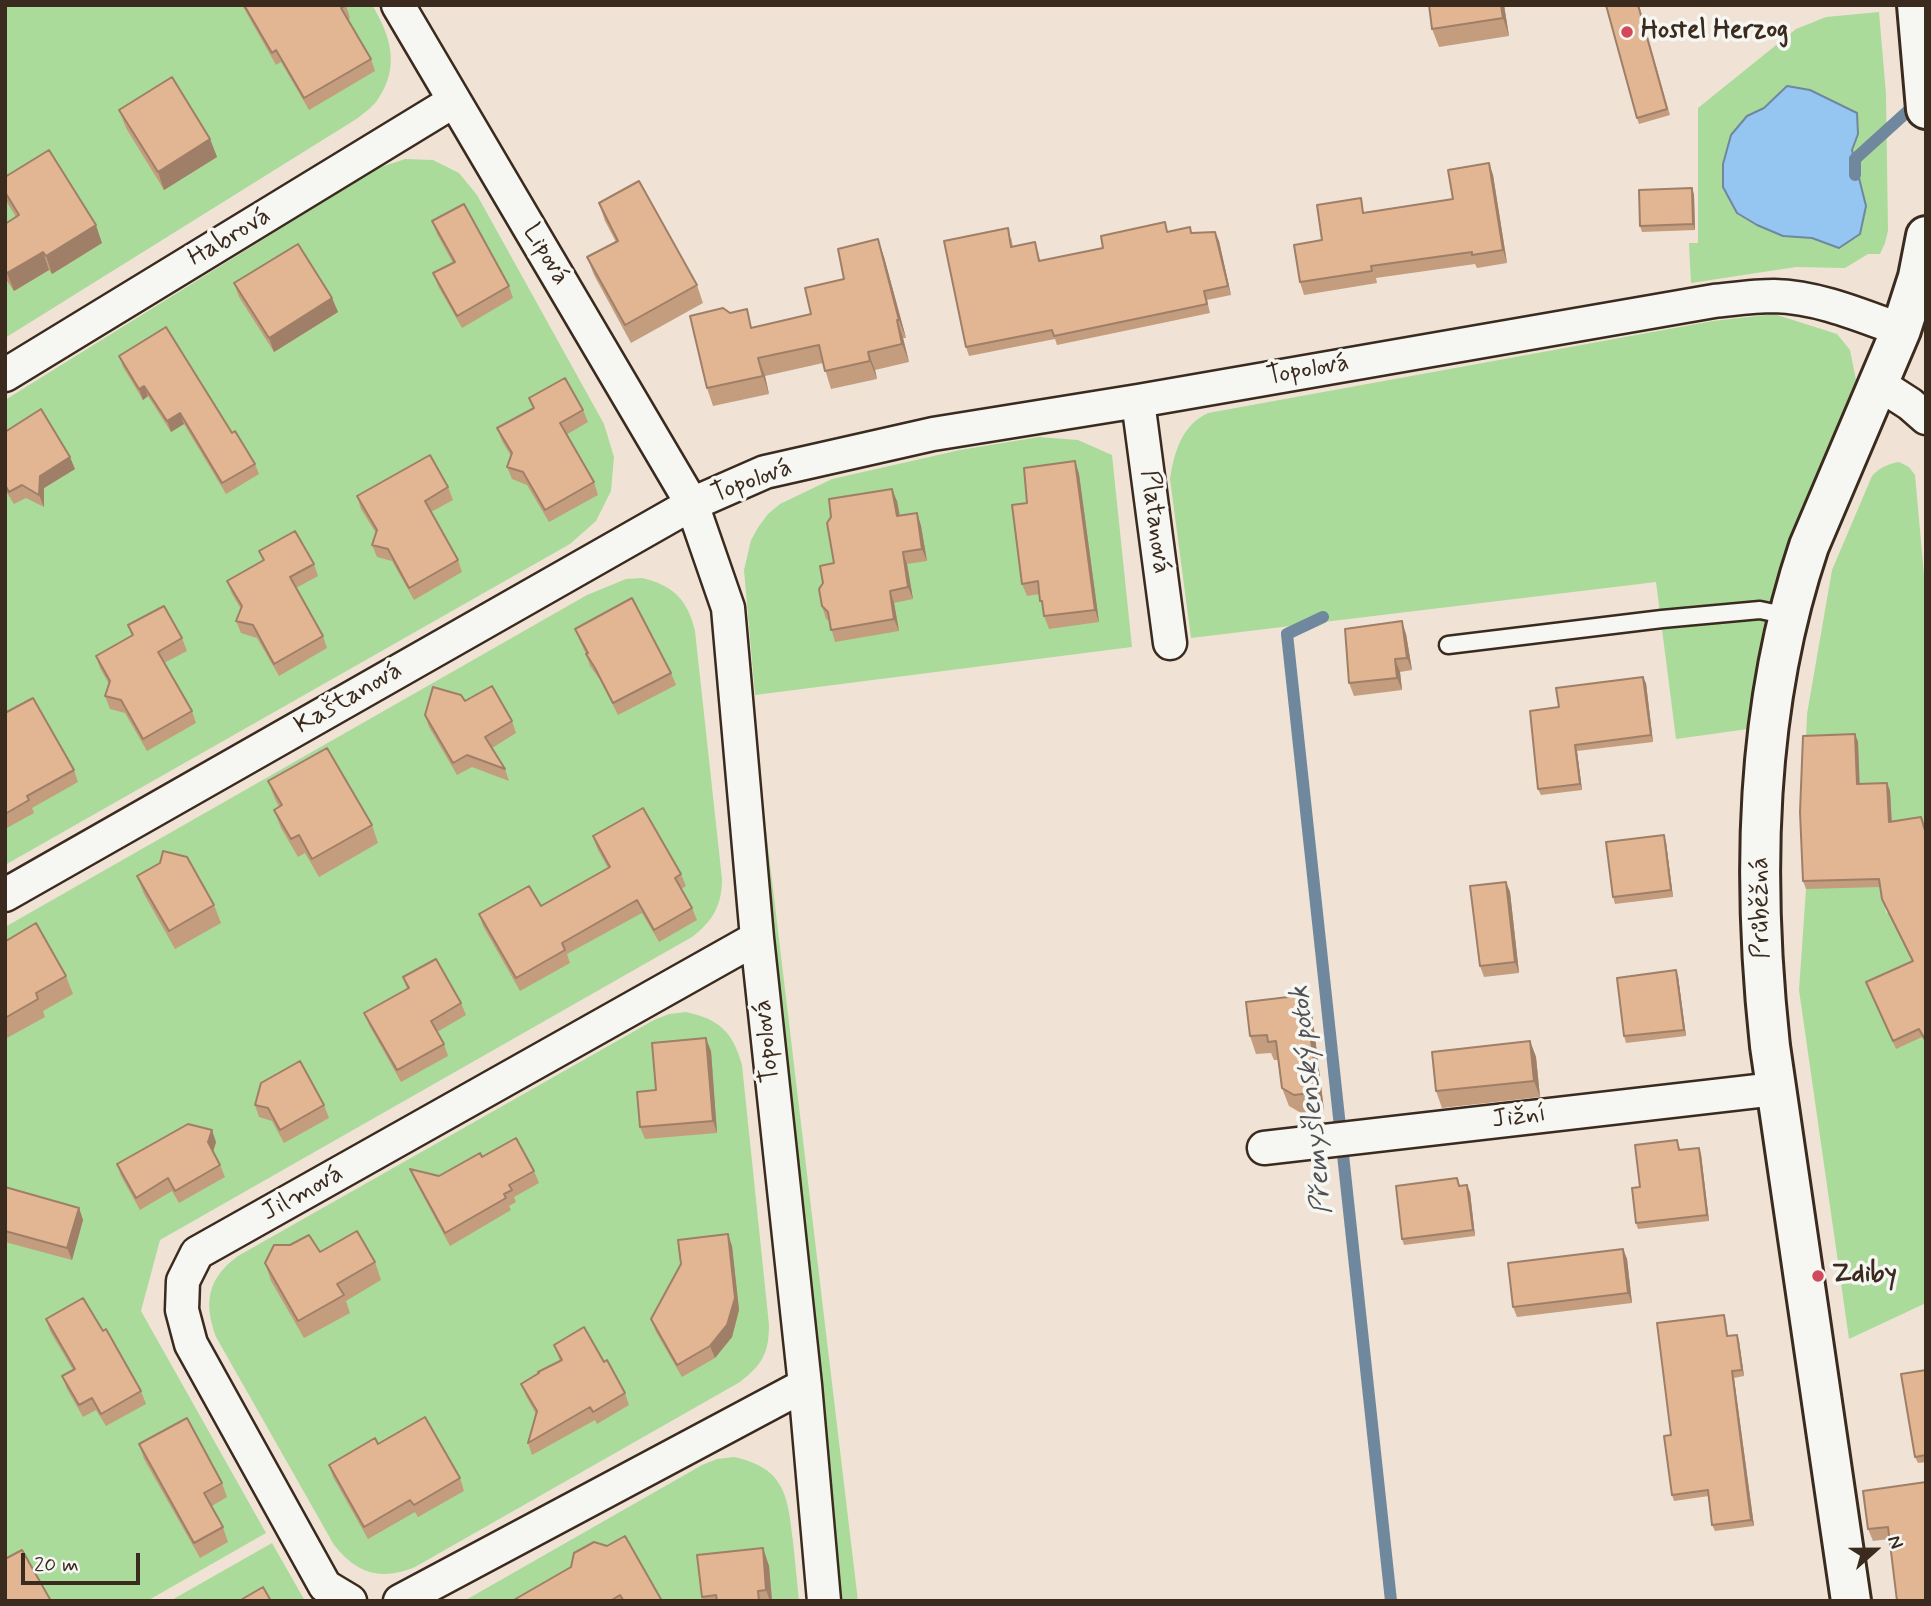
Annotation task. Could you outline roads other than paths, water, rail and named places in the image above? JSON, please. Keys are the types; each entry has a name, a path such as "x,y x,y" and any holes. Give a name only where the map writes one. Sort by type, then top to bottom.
{"street":[{"name":"Lipová","path":"398,5 692,504"},
{"path":"1917,5 1925,93"},
{"name":"Habrová","path":"5,375 454,101"},
{"name":"Průběžná","path":"1851,1601 1775,1089 1765,996 1759,881 1764,767 1775,678 1797,581 1922,277 1926,236"},
{"name":"Topolová","path":"824,1601 805,1385 757,938 728,608 692,504 765,472 933,434 1713,301 1776,296 1813,301 1901,330"},
{"path":"1879,384 1926,418"},
{"name":"Platanová","path":"1138,401 1170,643"},
{"name":"Kaštanová","path":"5,895 692,504"},
{"name":"Jilmová","path":"350,1601 325,1586 191,1344 182,1310 183,1281 197,1254 757,938"},
{"name":"Jižní","path":"1264,1149 1775,1089"},
{"path":"400,1601 805,1385"}],"lane":[{"path":"1448,645 1748,611 1760,610 1788,615"}],"water":[{"path":"1787,86 1810,90 1857,113 1858,134 1852,150 1866,206 1860,234 1839,248 1812,238 1783,236 1757,225 1737,213 1723,187 1723,164 1731,135 1747,116 1764,108"}],"waterway":[{"name":"Přemyšlenský potok","path":"1855,175 1855,159 1918,102"},
{"name":"Přemyšlenský potok","path":"1323,617 1287,634 1391,1601"}],"place":[{"name":"Hostel Herzog","path":"1627,32"},
{"name":"Zdiby","path":"1818,1276"}]}
